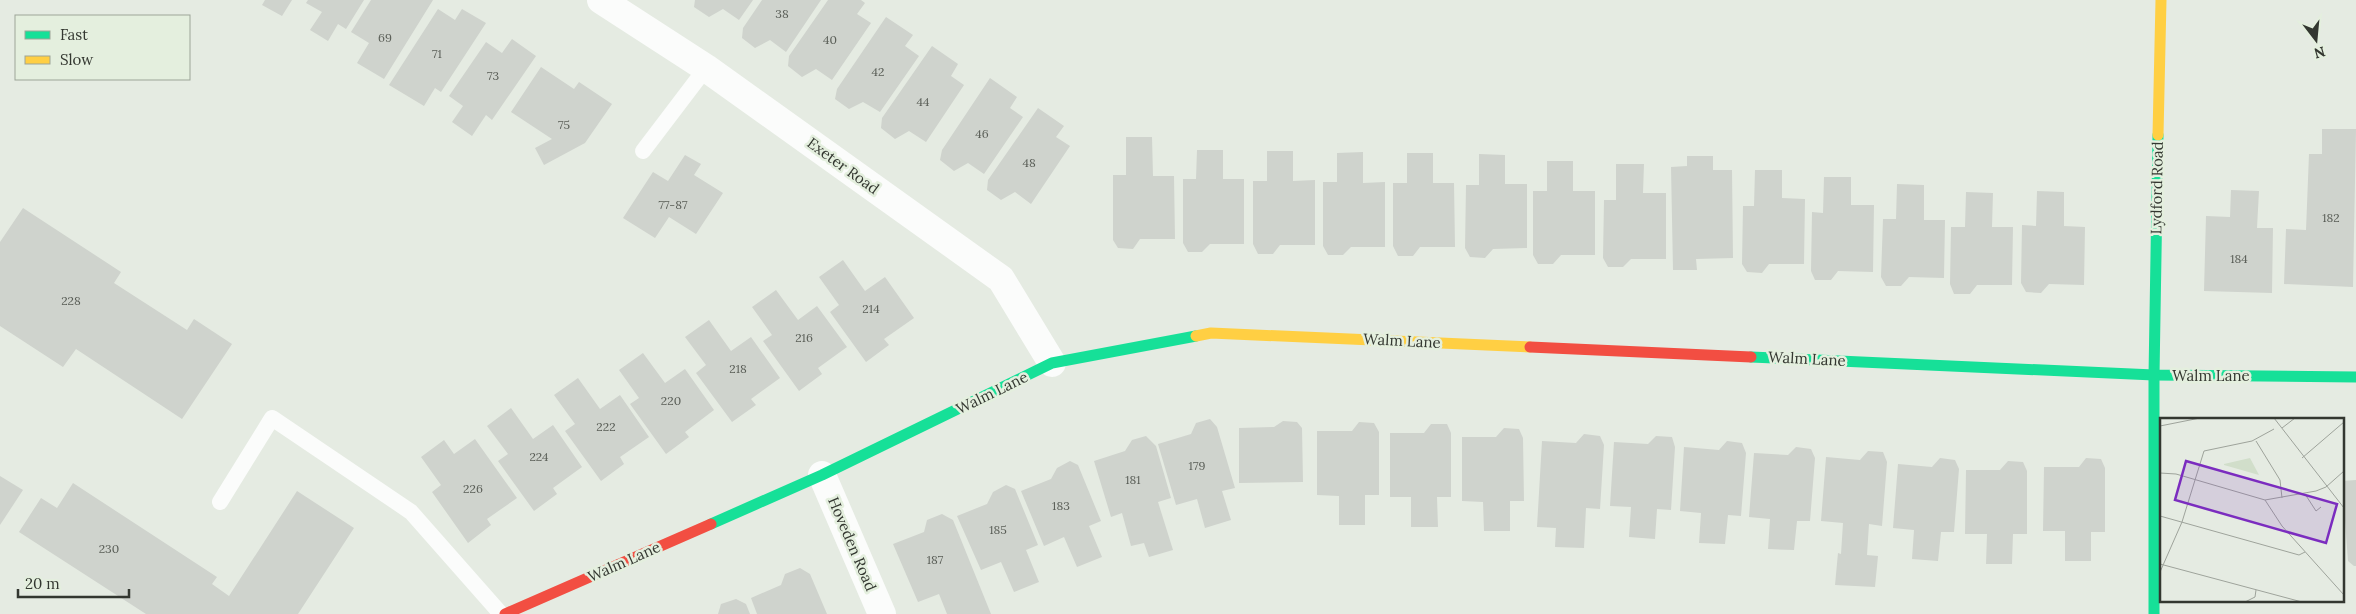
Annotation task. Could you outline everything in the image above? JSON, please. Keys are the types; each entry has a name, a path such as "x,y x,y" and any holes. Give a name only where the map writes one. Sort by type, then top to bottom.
{"street":[{"name":"Exeter Road","path":"601,0 706,68 1001,279 1052,363"},
{"name":"Lydford Road","path":"2154,614 2154,375 2161,0"},
{"name":"Walm Lane","path":"503,614 822,475 1052,363 1211,332 2154,375 2356,377"},
{"name":"Hoveden Road","path":"822,475 882,614"}],"lane":[{"path":"643,151 706,68"},
{"path":"220,502 272,418 412,512 503,614"}],"building":[{"path":"265,0 292,0 282,16 262,5"},
{"path":"308,0 364,0 346,29 338,24 328,41 310,30 322,12 306,3"},
{"path":"371,0 433,0 384,79 357,63 369,43 351,32"},
{"path":"695,0 753,0 739,20 723,9 709,17 694,7"},
{"path":"762,0 821,0 786,52 770,40 755,48 742,38 743,28"},
{"path":"828,0 861,0 865,3 857,14 871,23 832,80 816,69 802,77 788,66 789,56"},
{"path":"438,9 455,20 462,9 486,23 441,92 435,88 424,106 389,85"},
{"path":"886,17 913,35 905,46 919,56 880,112 863,102 849,109 835,99 837,89"},
{"path":"512,39 536,56 492,120 486,115 472,136 452,122 463,106 449,96 486,42 502,53"},
{"path":"932,46 958,64 951,76 964,85 926,142 909,131 895,139 881,128 882,118"},
{"path":"541,67 574,89 579,82 612,104 585,143 544,165 535,148 552,139 511,112"},
{"path":"990,78 1017,97 1010,108 1023,117 984,174 968,163 954,171 940,160 942,150"},
{"path":"1038,108 1064,126 1056,137 1070,146 1031,204 1015,192 1001,200 987,190 988,180"},
{"path":"2322,129 2356,129 2353,287 2284,284 2286,229 2306,230 2309,154 2322,154"},
{"path":"1126,137 1152,137 1153,176 1174,176 1175,239 1140,239 1133,249 1118,248 1113,240 1113,175 1126,175"},
{"path":"1197,150 1223,150 1223,179 1244,179 1244,244 1210,244 1202,252 1188,252 1183,243 1183,179 1196,179"},
{"path":"1267,151 1293,151 1293,181 1315,180 1315,245 1280,245 1273,254 1258,254 1253,244 1253,181 1267,181"},
{"path":"1363,152 1363,183 1385,182 1385,247 1351,247 1343,255 1328,255 1323,246 1323,182 1337,182 1337,153"},
{"path":"1407,153 1433,153 1433,183 1454,183 1455,247 1420,247 1413,256 1398,256 1393,246 1393,183 1407,183"},
{"path":"1479,154 1505,155 1505,184 1527,184 1527,248 1493,249 1485,258 1470,257 1465,248 1466,185 1479,185"},
{"path":"685,155 701,164 694,175 723,193 696,234 669,217 655,238 623,218 653,172 668,181"},
{"path":"1687,156 1713,156 1713,170 1732,170 1733,258 1696,259 1697,270 1673,270 1671,167 1687,166"},
{"path":"1547,161 1573,161 1573,191 1595,191 1595,255 1561,255 1553,264 1538,264 1533,255 1533,191 1547,191"},
{"path":"1616,164 1644,164 1643,193 1666,193 1666,259 1631,259 1623,267 1608,267 1603,258 1604,200 1616,200"},
{"path":"1755,170 1782,170 1782,198 1805,199 1804,264 1769,264 1762,273 1747,272 1742,264 1743,206 1754,206"},
{"path":"1824,177 1851,177 1851,205 1874,205 1873,272 1838,271 1831,280 1815,280 1811,271 1812,212 1823,213"},
{"path":"1897,184 1924,185 1924,220 1945,220 1944,278 1909,277 1901,286 1886,286 1881,277 1883,219 1896,219"},
{"path":"2231,190 2259,191 2257,228 2273,228 2272,293 2204,291 2206,216 2230,217"},
{"path":"2037,191 2064,192 2064,226 2085,227 2084,285 2049,284 2041,293 2026,292 2021,283 2022,225 2036,226"},
{"path":"1966,192 1993,193 1992,227 2013,227 2012,285 1977,285 1970,294 1954,294 1950,284 1951,227 1965,227"},
{"path":"23,208 121,272 114,283 187,330 194,319 232,344 182,419 76,349 63,367 0,326 0,242"},
{"path":"843,260 865,291 885,277 914,318 884,339 889,345 866,362 830,312 839,305 819,277"},
{"path":"776,290 798,320 817,306 847,347 818,368 822,374 799,391 763,341 772,335 752,307"},
{"path":"709,320 731,351 751,337 780,378 751,399 756,405 732,422 696,373 706,365 685,337"},
{"path":"643,353 665,383 685,369 714,410 685,432 689,437 666,454 630,404 639,398 619,370"},
{"path":"578,378 600,409 620,395 649,437 620,457 624,464 601,481 565,431 575,424 554,395"},
{"path":"511,408 533,439 553,425 582,467 553,488 557,494 534,511 498,461 508,454 487,426"},
{"path":"1210,419 1217,427 1235,488 1222,491 1231,520 1205,528 1197,499 1176,505 1158,444 1191,434 1196,423"},
{"path":"1283,421 1297,422 1302,428 1303,482 1239,483 1239,428 1274,427"},
{"path":"1359,422 1374,423 1379,432 1379,495 1365,495 1365,525 1339,525 1339,496 1317,495 1317,431 1352,431"},
{"path":"1431,424 1447,424 1451,433 1451,497 1437,497 1438,527 1411,527 1411,497 1390,497 1390,433 1424,433"},
{"path":"1504,428 1519,429 1523,438 1524,501 1510,501 1510,531 1484,531 1483,502 1462,501 1462,437 1496,437"},
{"path":"1584,434 1600,436 1604,445 1600,509 1586,508 1584,548 1555,547 1556,528 1537,527 1542,441 1576,443"},
{"path":"1146,436 1156,446 1171,498 1158,502 1173,550 1149,557 1144,543 1131,546 1122,513 1111,517 1094,461 1125,451 1132,440"},
{"path":"1656,436 1672,437 1675,447 1671,510 1657,509 1655,539 1629,537 1631,507 1610,506 1614,442 1648,444"},
{"path":"475,439 517,498 487,519 491,525 468,543 432,492 441,485 421,457 444,440 454,454"},
{"path":"1727,441 1742,443 1746,453 1741,516 1728,515 1725,544 1699,543 1701,513 1680,511 1684,447 1719,450"},
{"path":"1796,447 1811,449 1815,458 1810,521 1797,521 1794,550 1768,549 1770,519 1749,517 1754,453 1788,455"},
{"path":"1868,451 1883,452 1887,462 1882,526 1869,524 1867,555 1878,556 1875,587 1835,585 1838,553 1841,554 1843,523 1821,521 1826,457 1860,460"},
{"path":"1940,458 1955,460 1959,469 1954,532 1941,532 1938,561 1912,559 1914,530 1893,528 1898,464 1932,467"},
{"path":"2086,458 2101,459 2105,468 2105,532 2091,532 2091,561 2065,561 2065,531 2043,531 2044,467 2079,467"},
{"path":"1070,461 1078,465 1101,521 1089,526 1102,557 1077,567 1064,537 1044,546 1021,491 1051,479 1057,468"},
{"path":"2008,461 2023,462 2027,471 2027,534 2013,534 2012,564 1986,564 1987,534 1965,534 1966,470 2000,470"},
{"path":"0,476 23,490 0,525"},
{"path":"2356,480 2356,566 2348,561 2344,481"},
{"path":"73,483 217,577 212,584 229,596 297,491 354,528 298,614 146,614 19,532 41,498 57,508"},
{"path":"1006,485 1015,489 1038,545 1026,550 1039,582 1014,592 1001,562 981,570 957,516 987,504 993,492"},
{"path":"942,514 953,520 991,614 947,614 939,594 918,602 893,544 924,532 927,520"},
{"path":"800,568 810,574 827,614 757,614 751,598 781,585 785,574"},
{"path":"736,599 746,604 750,614 718,614 721,604"}],"traffic: fast":[{"path":"2154,614 2154,375 2158,135"},
{"path":"711,524 822,475 1052,363 1196,336"},
{"path":"1751,357 2154,375 2356,377"}],"traffic: slow":[{"path":"2158,135 2161,0"},
{"path":"1196,336 1211,333 1530,347"}],"traffic: jam":[{"path":"1530,347 1751,357"},
{"path":"505,614 711,524"}]}
